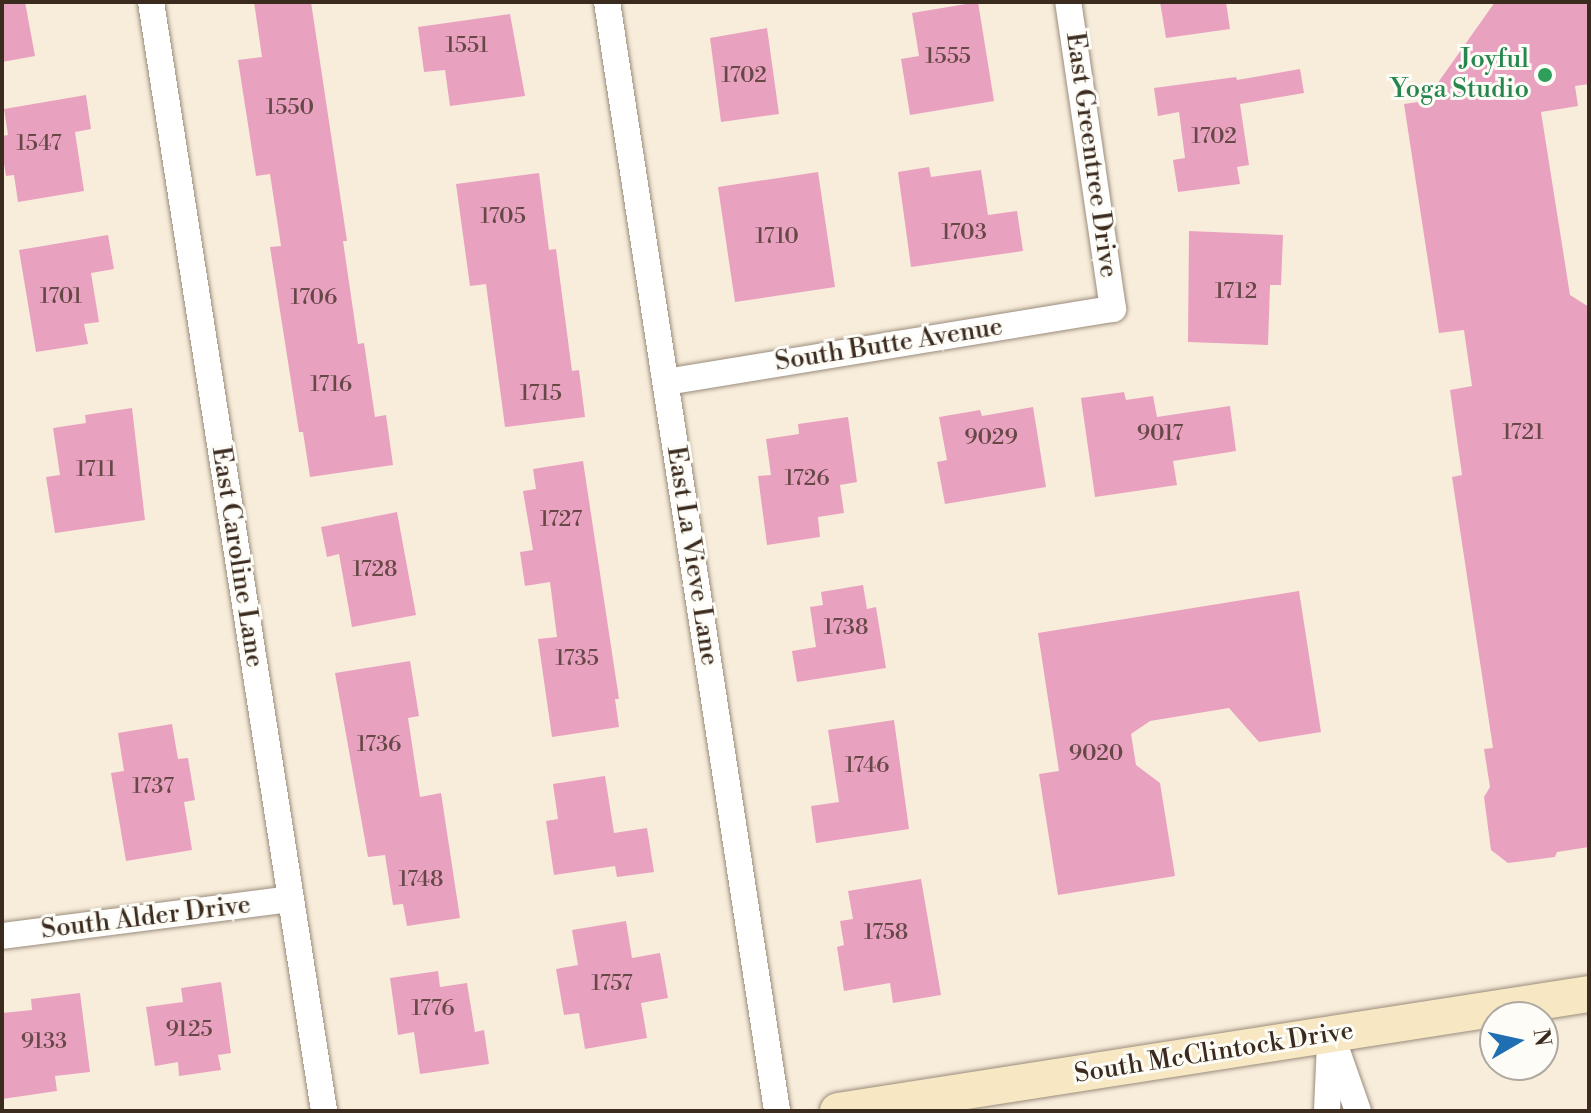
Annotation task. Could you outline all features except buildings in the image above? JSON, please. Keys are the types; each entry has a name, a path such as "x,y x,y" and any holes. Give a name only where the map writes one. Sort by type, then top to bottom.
{"main road":[{"name":"South McClintock Drive","path":"838,1111 1589,994"}],"street":[{"name":"East Caroline Lane","path":"151,2 324,1111"},
{"name":"East La Vieve Lane","path":"607,2 777,1111"},
{"name":"East Greentree Drive","path":"1068,2 1113,309"},
{"name":"South Butte Avenue","path":"666,382 1113,309"},
{"name":"South Alder Drive","path":"2,936 291,899"},
{"path":"1327,1111 1331,1034"},
{"path":"1331,1034 1358,1111"}],"place":[{"name":"Joyful Yoga Studio","path":"1545,75"}]}
